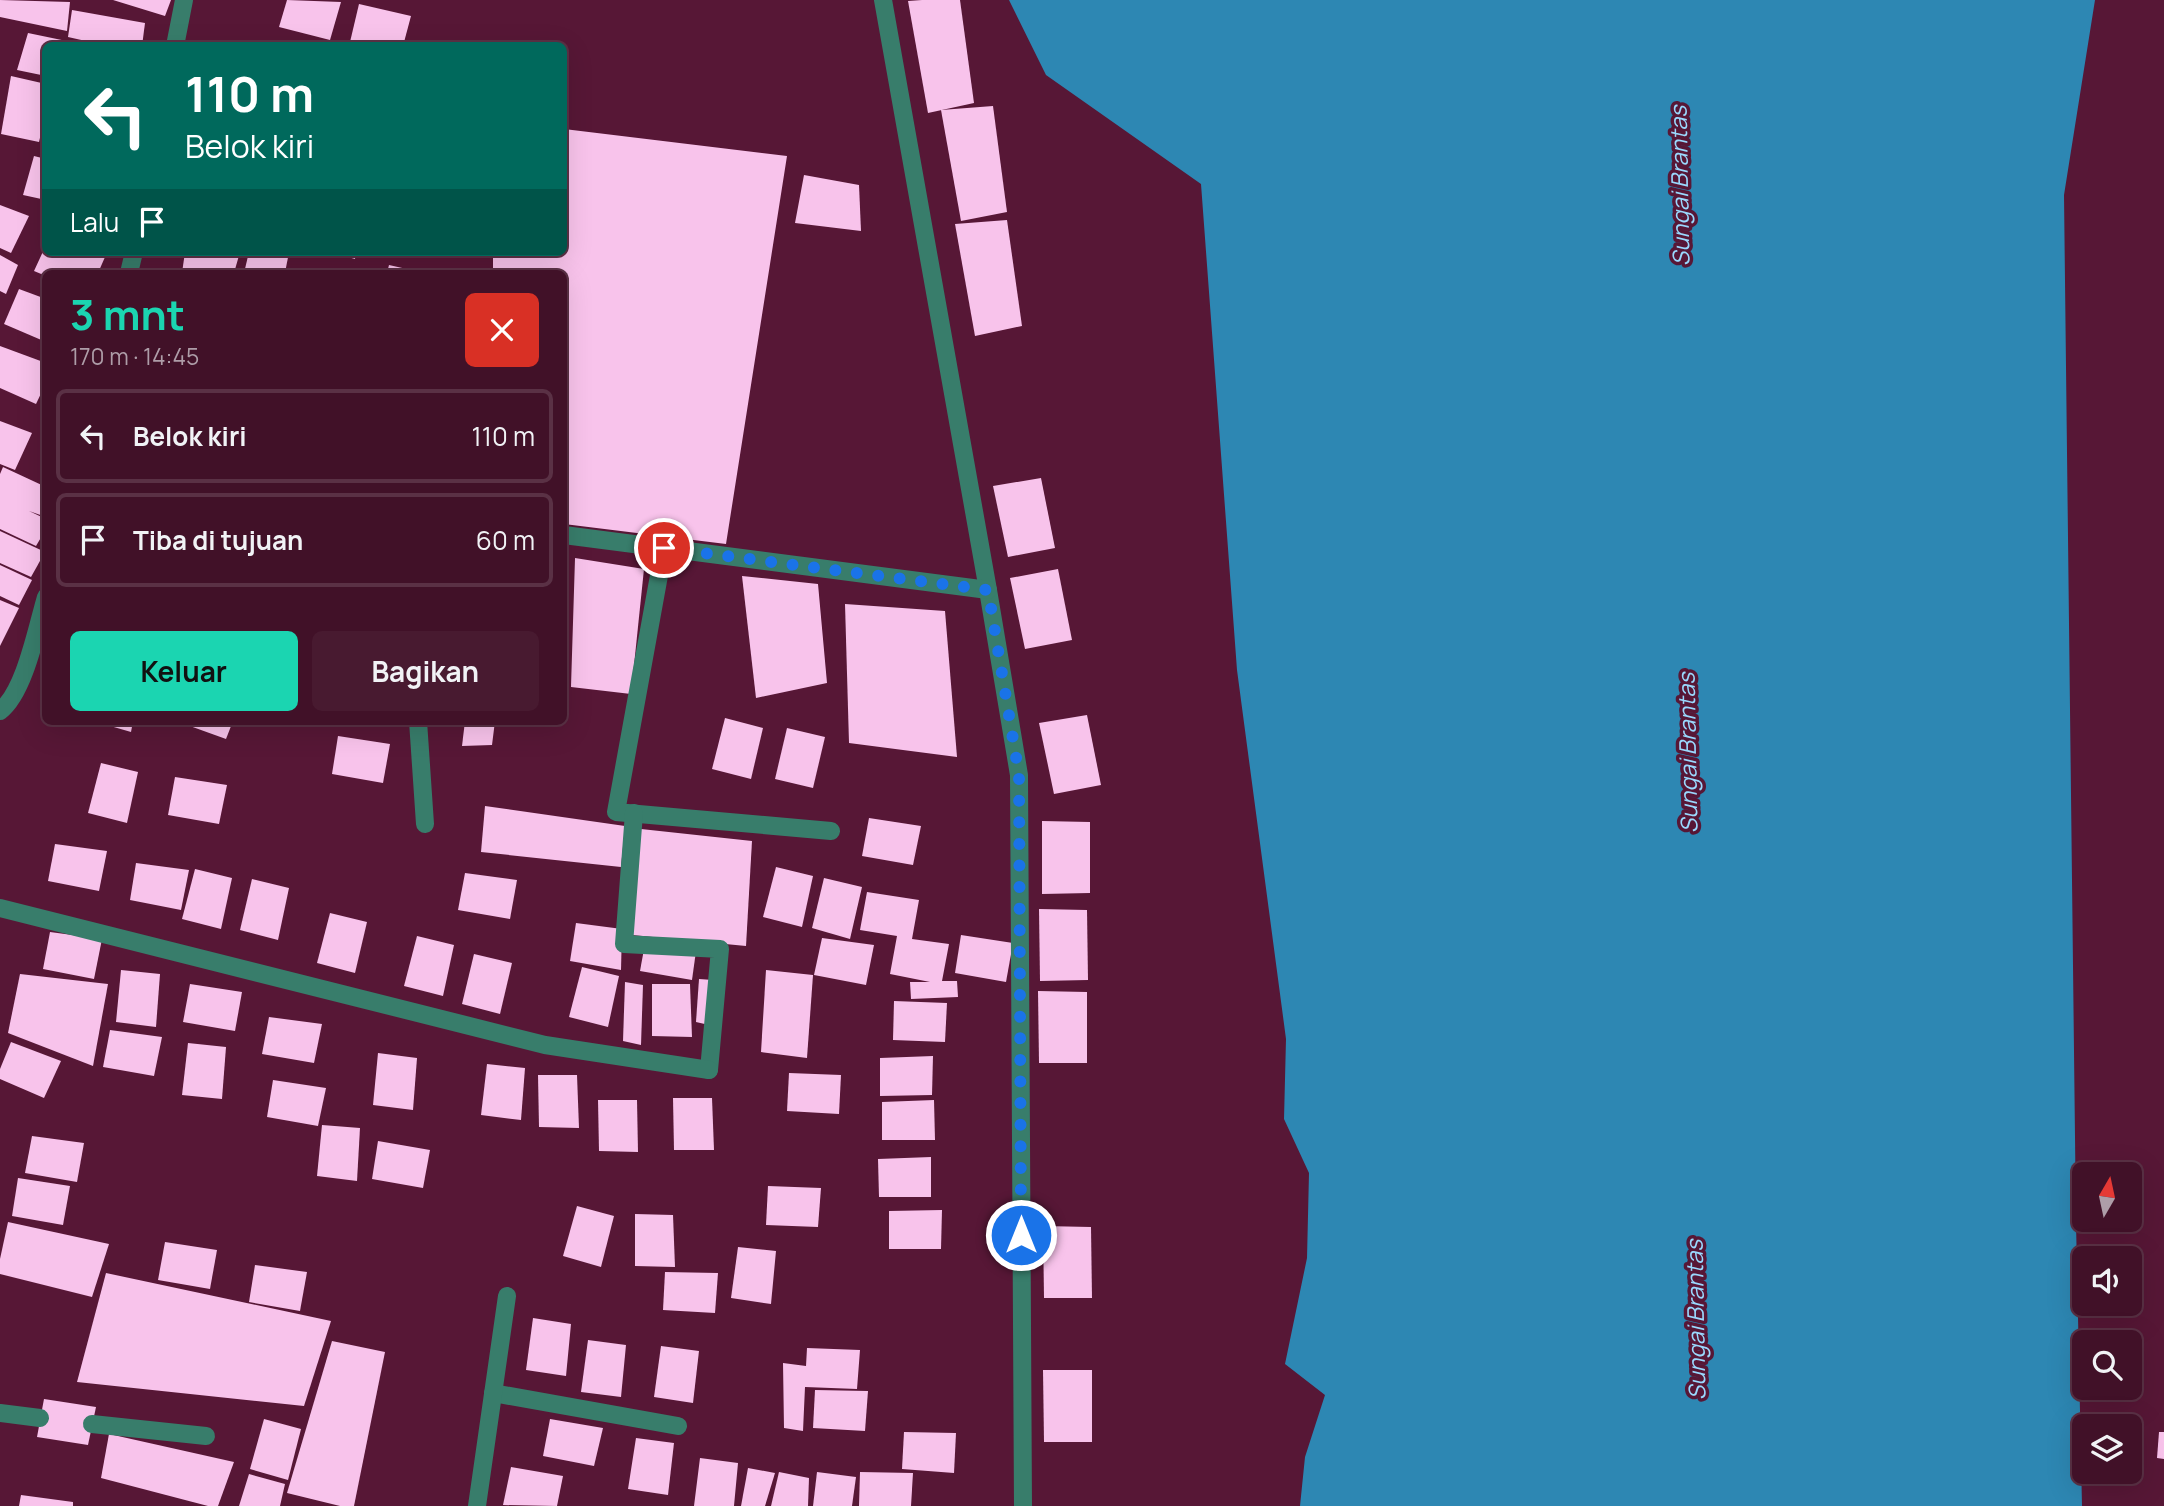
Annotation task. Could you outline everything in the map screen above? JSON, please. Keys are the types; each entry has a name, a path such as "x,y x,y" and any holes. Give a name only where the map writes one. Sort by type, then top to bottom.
{"street":[{"path":"176,42 184,0"},
{"path":"883,0 1019,775 1023,1506"},
{"path":"567,535 988,590"},
{"path":"664,548 616,812 831,831"},
{"path":"0,710 6,706 20,683 42,610"},
{"path":"418,725 425,824"},
{"path":"0,908 545,1045 709,1070 720,949 624,944 634,813"},
{"path":"477,1506 507,1296"},
{"path":"493,1393 678,1426"},
{"path":"0,1413 40,1418"},
{"path":"92,1424 206,1436"}],"water":[{"name":"Sungai Brantas","path":"1009,0 2095,0 2064,195 2075,1162 2072,1162 2072,1232 2076,1232 2077,1246 2072,1246 2072,1316 2078,1316 2078,1330 2072,1330 2072,1400 2080,1400 2080,1414 2072,1414 2072,1484 2082,1484 2082,1506 1300,1506 1305,1457 1325,1395 1285,1364 1307,1258 1309,1173 1284,1119 1286,1039 1237,670 1201,184 1046,75"}],"building":[{"path":"0,0 70,2 67,31 0,17"},
{"path":"113,0 171,0 165,16"},
{"path":"287,0 341,2 330,40 279,27"},
{"path":"960,0 974,103 928,113 908,1"},
{"path":"359,4 411,16 404,42 350,42"},
{"path":"72,10 145,23 143,42 90,42 68,37"},
{"path":"28,33 71,42 42,42 42,75 17,70"},
{"path":"11,76 42,83 42,129 39,142 1,134"},
{"path":"993,106 1007,212 961,221 941,110"},
{"path":"567,129 787,156 726,544 567,524 567,270 493,270 493,256 567,256"},
{"path":"34,156 42,158 42,199 23,195"},
{"path":"804,175 859,185 861,231 795,223"},
{"path":"0,205 29,216 11,253 0,248"},
{"path":"1007,220 1022,326 975,336 955,224"},
{"path":"42,254 42,256 105,257 99,270 42,270 42,274 34,271"},
{"path":"0,255 18,265 6,294 0,291"},
{"path":"184,256 239,256 235,270 182,270"},
{"path":"248,256 288,256 286,270 245,270"},
{"path":"389,265 411,270 388,270"},
{"path":"19,289 42,298 42,340 4,324"},
{"path":"0,346 42,362 42,391 36,404 0,388"},
{"path":"0,421 32,433 15,470 0,464"},
{"path":"3,467 42,485 42,516 29,511 42,517 42,536 36,546 0,529 0,474"},
{"path":"1041,478 1055,548 1008,557 993,486"},
{"path":"0,531 42,551 42,557 31,577 0,563"},
{"path":"575,558 644,569 631,694 571,687"},
{"path":"0,565 32,580 19,605 0,596"},
{"path":"1058,569 1072,640 1025,649 1010,578"},
{"path":"742,576 818,584 827,683 756,698"},
{"path":"0,600 19,608 0,646"},
{"path":"845,604 945,611 957,757 849,743"},
{"path":"1087,715 1101,785 1054,794 1039,723"},
{"path":"725,718 763,728 751,779 712,769"},
{"path":"107,725 132,725 131,732"},
{"path":"187,725 231,725 226,739"},
{"path":"465,725 494,725 492,745 462,746"},
{"path":"787,728 825,737 813,788 775,779"},
{"path":"338,736 390,744 383,783 332,774"},
{"path":"101,763 138,772 127,823 88,813"},
{"path":"175,777 227,785 219,824 168,815"},
{"path":"485,806 625,826 621,867 481,852"},
{"path":"869,818 921,826 913,865 862,856"},
{"path":"1042,821 1090,822 1090,893 1042,894"},
{"path":"641,829 752,841 746,946 632,935"},
{"path":"55,844 107,851 99,891 48,881"},
{"path":"136,863 189,870 181,910 130,900"},
{"path":"776,867 813,876 802,927 763,917"},
{"path":"195,869 232,878 221,929 182,919"},
{"path":"465,873 517,880 510,919 458,910"},
{"path":"824,878 862,887 850,939 812,928"},
{"path":"252,879 289,888 278,940 240,930"},
{"path":"867,892 919,900 912,939 949,944 942,981 957,981 958,997 911,999 910,982 930,982 890,974 897,936 860,930"},
{"path":"1039,909 1087,910 1088,980 1040,981"},
{"path":"330,913 367,922 355,973 317,963"},
{"path":"576,923 622,929 621,970 570,961"},
{"path":"50,932 102,939 94,979 43,969"},
{"path":"961,935 1013,943 1006,982 955,973"},
{"path":"417,936 454,945 443,996 404,986"},
{"path":"822,938 874,945 866,985 814,975"},
{"path":"644,949 696,951 692,980 640,971"},
{"path":"474,954 512,963 500,1014 462,1004"},
{"path":"582,967 619,976 608,1027 569,1017"},
{"path":"121,970 160,974 156,1027 116,1022"},
{"path":"766,970 813,975 807,1058 761,1052"},
{"path":"20,974 108,984 93,1066 8,1033"},
{"path":"699,979 713,980 709,1025 696,1022"},
{"path":"625,982 643,985 641,1045 623,1041"},
{"path":"190,984 242,992 235,1031 183,1022"},
{"path":"652,984 690,984 692,1037 652,1036"},
{"path":"1038,991 1087,992 1087,1063 1039,1063"},
{"path":"894,1001 947,1003 945,1042 893,1040"},
{"path":"269,1017 322,1024 314,1063 262,1054"},
{"path":"110,1030 162,1037 154,1076 103,1067"},
{"path":"11,1042 61,1061 44,1098 0,1079 0,1069"},
{"path":"188,1043 226,1047 222,1099 182,1095"},
{"path":"378,1053 417,1058 413,1110 373,1105"},
{"path":"933,1056 932,1095 880,1096 880,1058"},
{"path":"487,1064 525,1068 521,1120 481,1115"},
{"path":"789,1073 841,1075 839,1114 787,1111"},
{"path":"538,1075 577,1075 579,1128 539,1127"},
{"path":"273,1080 326,1088 318,1126 267,1117"},
{"path":"673,1098 712,1098 714,1150 674,1150"},
{"path":"598,1100 637,1100 638,1152 599,1151"},
{"path":"934,1100 935,1140 882,1140 882,1102"},
{"path":"322,1125 360,1128 357,1181 317,1176"},
{"path":"32,1136 84,1143 77,1182 25,1173"},
{"path":"378,1141 430,1150 423,1188 372,1179"},
{"path":"931,1157 931,1197 879,1197 878,1159"},
{"path":"18,1178 70,1186 63,1225 12,1216"},
{"path":"768,1186 821,1188 818,1227 766,1225"},
{"path":"577,1206 614,1216 601,1267 563,1256"},
{"path":"942,1210 941,1249 889,1249 889,1211"},
{"path":"635,1214 673,1215 675,1267 635,1266"},
{"path":"8,1222 109,1244 92,1297 0,1274 0,1259"},
{"path":"1043,1226 1091,1227 1092,1298 1044,1298"},
{"path":"165,1242 217,1250 210,1289 158,1280"},
{"path":"738,1247 776,1251 771,1304 731,1298"},
{"path":"255,1265 307,1272 300,1311 249,1302"},
{"path":"665,1272 718,1273 715,1313 663,1310"},
{"path":"106,1273 331,1321 304,1406 77,1382"},
{"path":"533,1318 571,1324 566,1376 526,1370"},
{"path":"588,1340 626,1345 621,1397 581,1392"},
{"path":"332,1341 385,1352 354,1506 340,1506 287,1493"},
{"path":"661,1346 699,1351 693,1403 654,1397"},
{"path":"807,1348 860,1350 857,1389 805,1387 803,1431 784,1428 783,1363 806,1366"},
{"path":"1043,1370 1092,1370 1092,1442 1044,1442"},
{"path":"815,1390 868,1391 865,1431 813,1428"},
{"path":"44,1399 96,1407 88,1445 37,1437"},
{"path":"264,1419 301,1429 288,1480 250,1469"},
{"path":"550,1419 603,1428 594,1466 543,1456"},
{"path":"904,1432 956,1433 954,1473 902,1469"},
{"path":"2159,1432 2164,1432 2164,1459 2157,1458"},
{"path":"109,1434 234,1462 218,1506 208,1506 101,1478"},
{"path":"636,1438 674,1443 668,1495 628,1489"},
{"path":"700,1458 738,1463 734,1506 694,1506"},
{"path":"511,1467 563,1476 557,1506 503,1505"},
{"path":"748,1468 775,1473 765,1506 741,1506"},
{"path":"779,1472 809,1478 808,1506 771,1506"},
{"path":"817,1472 856,1477 852,1506 813,1506"},
{"path":"860,1472 913,1473 911,1506 859,1506"},
{"path":"249,1474 285,1484 280,1506 239,1506"},
{"path":"21,1495 73,1502 73,1506 19,1506"}],"route":[{"path":"664,548 988,590 1019,775 1021,1235"}]}
